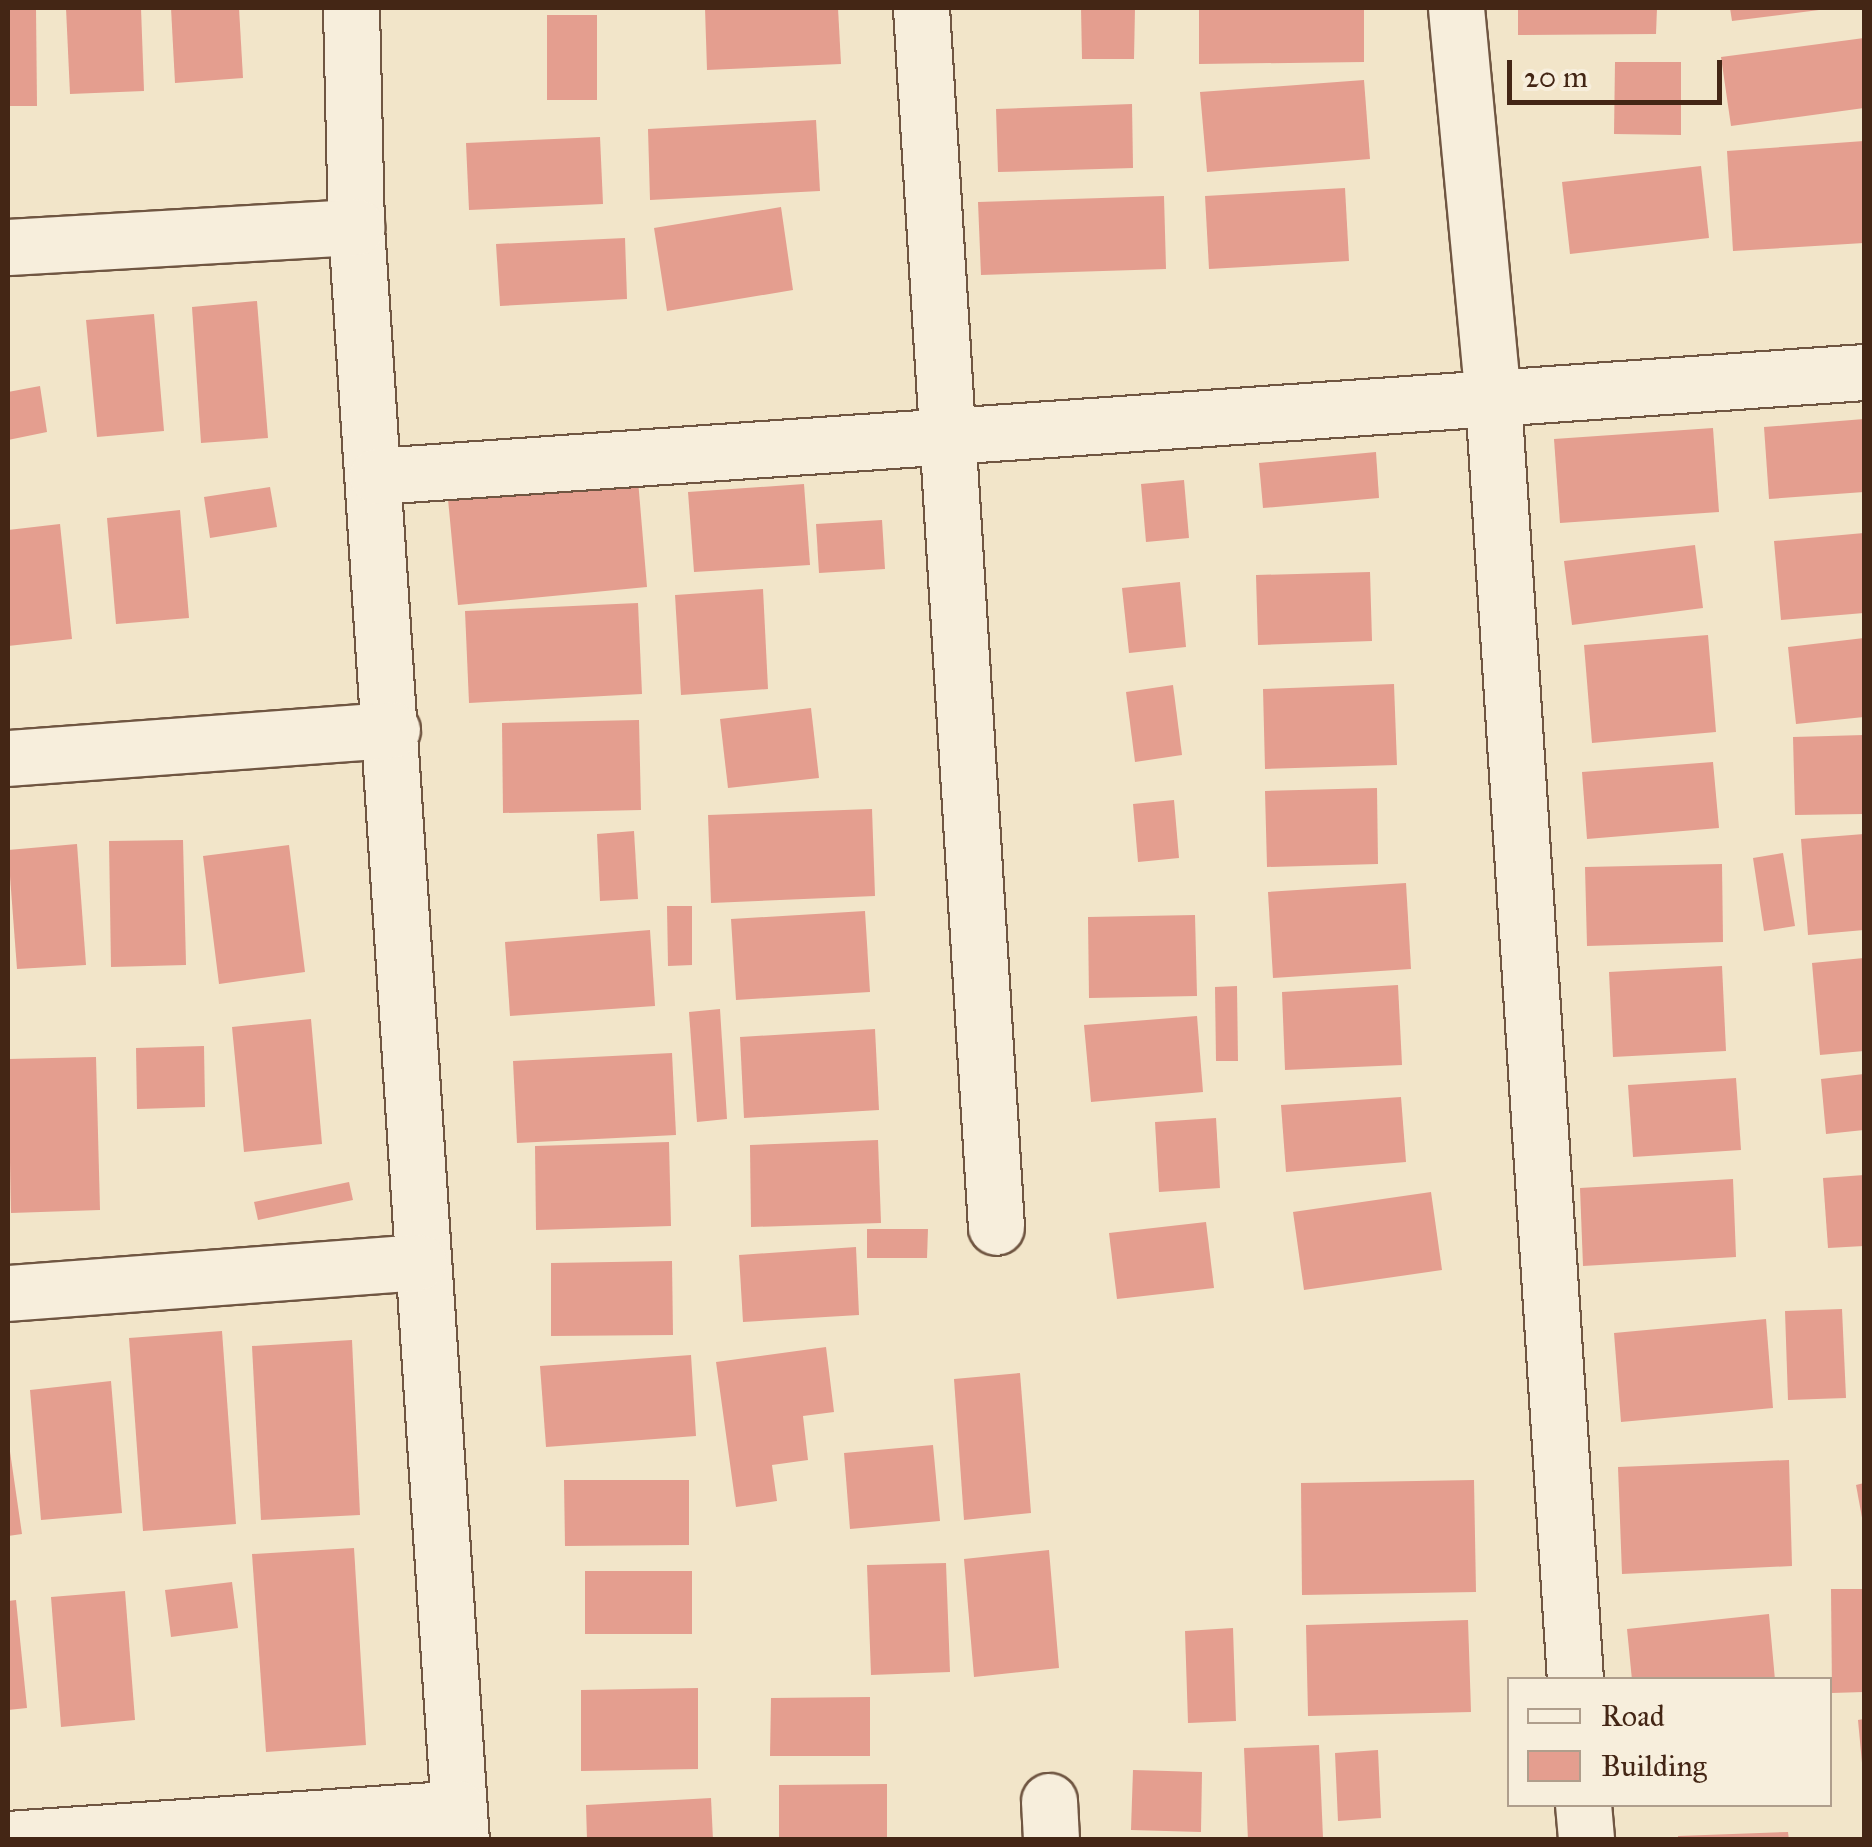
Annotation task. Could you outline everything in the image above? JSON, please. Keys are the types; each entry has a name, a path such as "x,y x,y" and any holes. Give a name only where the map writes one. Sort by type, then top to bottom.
{"street":[{"path":"8,1839 459,1824 419,1262 376,476 356,227 351,8"},
{"path":"921,8 996,1227"},
{"path":"1456,8 1493,398 1575,1677"},
{"path":"8,247 356,227"},
{"path":"376,476 1864,372"},
{"path":"8,758 392,730"},
{"path":"8,1293 419,1262"},
{"path":"1583,1807 1586,1840"}],"building":[{"path":"8,8 36,8 37,106 8,106"},
{"path":"66,8 141,8 144,91 70,94"},
{"path":"171,8 239,8 243,78 175,83"},
{"path":"705,8 838,8 841,64 707,70"},
{"path":"1081,8 1135,8 1134,59 1082,59"},
{"path":"1199,8 1364,8 1364,62 1199,64"},
{"path":"1518,8 1657,8 1656,34 1518,35"},
{"path":"1730,8 1819,8 1819,10 1732,21"},
{"path":"547,15 597,15 597,100 547,100"},
{"path":"1864,38 1864,108 1731,126 1721,57"},
{"path":"1615,62 1681,62 1681,135 1614,134"},
{"path":"1364,80 1370,159 1207,172 1200,92"},
{"path":"1132,104 1133,168 998,172 996,109"},
{"path":"816,120 820,191 650,200 648,129"},
{"path":"600,137 603,204 469,210 466,143"},
{"path":"1864,141 1864,243 1733,251 1727,151"},
{"path":"1701,166 1709,238 1570,254 1562,182"},
{"path":"1345,188 1349,261 1209,269 1205,196"},
{"path":"1164,196 1166,269 981,275 978,202"},
{"path":"781,207 793,290 667,311 654,228"},
{"path":"625,238 627,299 500,306 496,244"},
{"path":"257,301 268,438 201,443 192,307"},
{"path":"154,314 164,431 97,437 86,320"},
{"path":"40,386 47,432 8,440 8,392"},
{"path":"1864,419 1864,492 1769,499 1764,427"},
{"path":"1713,428 1719,512 1560,523 1554,439"},
{"path":"1376,452 1379,498 1263,508 1259,463"},
{"path":"638,480 647,587 458,605 448,499"},
{"path":"1184,480 1189,538 1146,542 1141,484"},
{"path":"804,484 810,565 694,572 688,492"},
{"path":"270,487 277,527 210,538 204,497"},
{"path":"180,510 189,618 116,624 107,518"},
{"path":"882,520 885,569 819,573 816,524"},
{"path":"60,524 72,639 8,646 8,530"},
{"path":"1864,533 1864,613 1781,620 1774,541"},
{"path":"1695,545 1703,608 1572,625 1564,561"},
{"path":"1370,572 1372,641 1258,645 1256,575"},
{"path":"1180,582 1186,647 1129,653 1122,588"},
{"path":"763,589 768,689 681,695 675,595"},
{"path":"638,603 642,694 469,703 465,611"},
{"path":"1708,635 1716,732 1592,743 1584,645"},
{"path":"1864,638 1864,717 1796,724 1788,647"},
{"path":"1394,684 1397,765 1265,769 1263,689"},
{"path":"1173,685 1182,755 1135,762 1126,692"},
{"path":"811,708 819,778 728,788 720,719"},
{"path":"639,720 641,810 503,813 502,723"},
{"path":"1864,735 1864,814 1795,815 1793,737"},
{"path":"1713,762 1719,828 1587,839 1582,772"},
{"path":"1377,788 1378,864 1267,867 1265,791"},
{"path":"1174,800 1179,858 1138,862 1133,804"},
{"path":"872,809 875,896 711,903 708,815"},
{"path":"634,831 638,899 600,901 597,834"},
{"path":"1864,834 1864,930 1808,935 1801,839"},
{"path":"183,840 186,965 111,967 109,841"},
{"path":"77,844 86,965 17,969 8,850"},
{"path":"289,845 305,972 219,984 203,856"},
{"path":"1783,853 1795,926 1764,931 1753,858"},
{"path":"1722,864 1723,942 1587,946 1585,867"},
{"path":"1406,883 1411,969 1273,978 1268,892"},
{"path":"667,906 692,906 692,965 668,966"},
{"path":"865,911 870,992 736,1000 731,919"},
{"path":"1195,915 1197,996 1089,998 1088,917"},
{"path":"650,930 655,1006 510,1016 505,942"},
{"path":"1864,958 1864,1051 1820,1055 1812,963"},
{"path":"1722,966 1726,1051 1613,1057 1609,972"},
{"path":"1398,985 1402,1065 1285,1070 1282,992"},
{"path":"1237,986 1238,1061 1216,1061 1215,987"},
{"path":"720,1009 727,1119 697,1122 689,1012"},
{"path":"1197,1016 1203,1092 1091,1102 1084,1025"},
{"path":"311,1019 322,1144 244,1152 232,1027"},
{"path":"875,1029 879,1110 744,1118 740,1037"},
{"path":"204,1046 205,1107 137,1109 136,1048"},
{"path":"672,1053 676,1135 517,1143 513,1061"},
{"path":"96,1057 100,1210 11,1213 8,1059"},
{"path":"1864,1074 1864,1130 1826,1134 1821,1079"},
{"path":"1736,1078 1741,1150 1633,1157 1628,1085"},
{"path":"1401,1097 1406,1162 1286,1172 1281,1105"},
{"path":"1216,1118 1220,1188 1159,1192 1155,1122"},
{"path":"878,1140 881,1223 751,1227 750,1145"},
{"path":"669,1142 671,1226 536,1230 535,1146"},
{"path":"1864,1175 1864,1246 1828,1248 1823,1178"},
{"path":"1733,1179 1736,1257 1583,1266 1580,1188"},
{"path":"349,1182 353,1200 258,1220 254,1202"},
{"path":"1431,1192 1442,1270 1304,1290 1293,1212"},
{"path":"1206,1222 1214,1288 1117,1299 1109,1233"},
{"path":"867,1229 928,1229 927,1258 867,1258"},
{"path":"856,1247 859,1315 743,1322 739,1255"},
{"path":"672,1261 673,1335 551,1336 551,1263"},
{"path":"1842,1309 1846,1398 1788,1400 1785,1311"},
{"path":"1766,1319 1773,1408 1621,1422 1614,1333"},
{"path":"222,1331 236,1524 143,1531 129,1338"},
{"path":"352,1340 360,1515 261,1520 252,1346"},
{"path":"826,1347 834,1412 803,1416 808,1460 772,1465 777,1501 736,1507 716,1362"},
{"path":"691,1355 696,1436 546,1447 540,1366"},
{"path":"1020,1373 1031,1513 964,1520 954,1379"},
{"path":"111,1381 122,1513 41,1520 30,1390"},
{"path":"8,1438 22,1534 8,1536"},
{"path":"933,1445 940,1521 850,1529 844,1453"},
{"path":"1789,1460 1792,1566 1622,1574 1618,1467"},
{"path":"564,1480 689,1480 689,1545 565,1546"},
{"path":"1474,1480 1476,1592 1302,1595 1301,1483"},
{"path":"1864,1483 1864,1522 1863,1523 1856,1485"},
{"path":"354,1548 366,1745 266,1752 252,1554"},
{"path":"1049,1550 1059,1668 974,1677 964,1559"},
{"path":"946,1563 950,1672 871,1675 867,1565"},
{"path":"585,1571 692,1571 692,1634 585,1634"},
{"path":"232,1582 238,1628 171,1637 165,1590"},
{"path":"1831,1589 1864,1589 1864,1692 1832,1693"},
{"path":"125,1591 135,1720 61,1727 51,1597"},
{"path":"16,1600 27,1708 8,1710 8,1601"},
{"path":"1769,1614 1775,1677 1632,1677 1627,1629"},
{"path":"1468,1620 1471,1712 1308,1716 1306,1625"},
{"path":"1233,1628 1236,1721 1188,1723 1185,1631"},
{"path":"698,1688 698,1769 581,1771 581,1690"},
{"path":"870,1697 870,1756 770,1756 771,1698"},
{"path":"1864,1719 1864,1763 1862,1763 1858,1720"},
{"path":"1319,1745 1323,1838 1248,1840 1244,1748"},
{"path":"1378,1750 1381,1818 1338,1821 1335,1753"},
{"path":"1133,1770 1202,1772 1201,1832 1131,1830"},
{"path":"887,1784 887,1840 779,1840 779,1785"},
{"path":"711,1798 713,1840 587,1840 586,1805"},
{"path":"1788,1832 1789,1840 1678,1840 1678,1836"}]}
